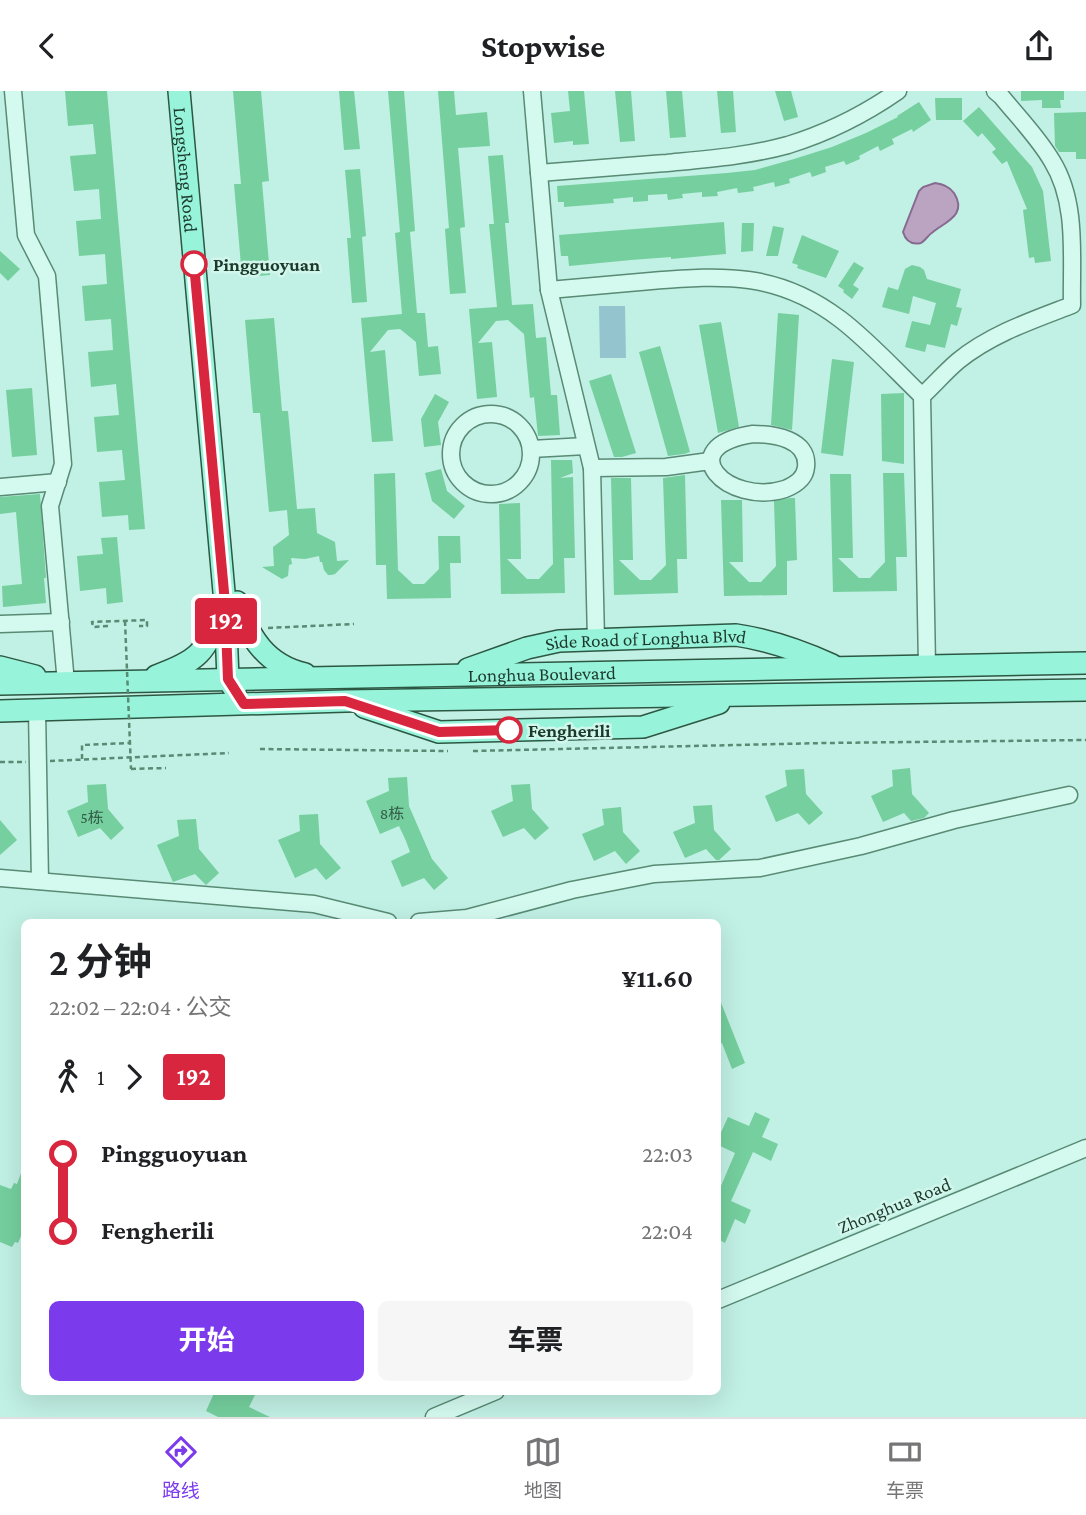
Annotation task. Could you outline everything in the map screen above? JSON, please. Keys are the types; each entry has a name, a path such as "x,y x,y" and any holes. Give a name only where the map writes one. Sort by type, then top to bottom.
{"main road":[{"name":"Longsheng Road","path":"179,91 231,602"},
{"name":"Longsheng Road","path":"192,91 236,679"},
{"path":"138,681 171,671 199,656 231,602 258,646 281,664 297,672 320,678"},
{"name":"Side Road of Longhua Blvd","path":"449,676 544,643 736,635 765,640 802,652 840,669"},
{"name":"Longhua Boulevard","path":"0,684 1086,663"},
{"path":"0,667 65,683"},
{"path":"236,679 244,704"},
{"name":"Longhua Boulevard","path":"0,711 345,701 1086,690"},
{"path":"345,701 439,732 643,727 744,695"},
{"path":"0,720 37,710"}],"street":[{"path":"13,91 8,128 26,235 47,276 64,464 50,506 65,683"},
{"path":"532,91 549,290 592,468 596,640"},
{"path":"539,173 713,159 764,151 838,126 898,91"},
{"path":"922,396 958,361 976,349 1015,328 1072,305 1070,213 1063,186 1047,154 998,93"},
{"path":"549,290 706,277 742,278 776,286 809,299 839,318 922,396 927,666"},
{"path":"485,414 501,415 515,422 526,434 531,449 530,465 523,479 511,489 496,494 480,493 466,486 456,474 451,460 452,444 459,430 470,419 485,414"},
{"path":"764,434 783,438 800,447 807,465 805,475 799,482 781,490 761,492 741,489 723,480 712,468 710,461 712,454 725,443 744,436 764,434"},
{"path":"531,449 586,446"},
{"path":"592,468 666,467 710,461"},
{"path":"0,487 58,482"},
{"path":"0,624 61,622"},
{"path":"37,710 40,881"},
{"path":"455,919 572,890 654,874 760,868 861,846 954,820 1069,795"},
{"path":"0,878 314,904 376,919"},
{"name":"Zhonghua Road","path":"721,1299 1086,1148"},
{"path":"434,1417 486,1395"}],"path":[{"path":"108,626 93,627 92,622 147,620 147,626 139,626"},
{"path":"125,621 131,769 166,768"},
{"path":"265,628 354,624"},
{"path":"473,751 1086,740"},
{"path":"82,759 82,745 130,743"},
{"path":"260,749 448,751"},
{"path":"46,762 229,753"},
{"path":"0,762 29,762"}],"shaded area":[{"path":"935,183 946,186 954,193 958,201 957,212 921,243 912,243 903,232 919,191"},
{"path":"599,306 625,306 626,358 600,358"}],"building":[{"path":"65,91 107,91 145,529 129,530 128,515 102,517 99,482 125,480 122,450 97,452 94,417 119,415 116,384 91,387 88,352 113,350 111,319 85,321 82,286 107,284 105,254 79,256 76,221 101,219 99,189 74,191 70,156 96,154 93,124 68,126"},
{"path":"233,91 261,91 269,181 262,182 270,275 242,277 234,184 241,184"},
{"path":"339,91 354,91 360,149 344,150"},
{"path":"388,91 404,91 415,231 410,232 417,313 425,313 428,347 438,346 441,374 419,376 416,342 400,329 388,330 370,352 385,350 393,441 372,442 361,318 402,314 395,233 400,232"},
{"path":"438,91 454,91 456,115 487,112 490,146 458,148 465,227 460,228 466,293 450,294 445,229 449,228"},
{"path":"568,91 584,91 589,144 573,145 573,141 554,143 551,113 570,111"},
{"path":"615,91 631,91 635,141 620,142"},
{"path":"666,91 682,91 686,137 670,138"},
{"path":"717,91 733,91 736,132 721,133"},
{"path":"775,91 791,91 798,117 784,121"},
{"path":"1021,91 1064,91 1064,100 1060,100 1061,108 1042,108 1042,100 1021,101"},
{"path":"935,98 962,98 962,120 936,120"},
{"path":"919,102 931,120 913,132 912,129 892,139 894,144 880,151 878,146 859,156 860,159 846,165 844,161 825,167 826,172 812,177 810,172 789,179 790,183 775,187 774,182 753,187 754,191 738,193 737,188 717,192 718,196 702,197 702,192 682,194 683,198 668,200 667,194 648,195 648,201 633,202 633,197 613,199 614,203 564,207 564,202 558,202 557,186 755,170 832,147 866,133 898,117"},
{"path":"979,107 1032,167 1043,191 1051,261 1035,263 1034,257 1029,258 1023,210 1027,209 1007,161 1002,164 992,152 996,149 982,133 978,137 963,121"},
{"path":"1086,112 1086,159 1076,159 1076,152 1059,152 1055,146 1054,113"},
{"path":"503,155 512,305 533,304 536,338 546,337 551,395 557,395 560,435 538,436 534,397 530,398 524,334 508,320 496,321 478,343 492,342 497,397 477,399 469,309 497,307 489,224 494,224 488,156"},
{"path":"360,169 366,236 362,237 367,302 352,303 347,238 351,238 345,170"},
{"path":"724,222 726,254 569,266 568,256 561,256 559,235"},
{"path":"742,223 754,223 753,251 741,252"},
{"path":"773,226 784,228 778,256 766,256"},
{"path":"802,235 839,251 826,278 797,268 798,265 792,263"},
{"path":"0,251 20,269 8,281 0,273"},
{"path":"854,262 864,268 853,285 859,289 852,299 838,286"},
{"path":"912,265 924,270 927,279 961,289 956,307 962,308 957,326 951,324 945,348 927,344 925,352 905,347 912,321 930,325 936,303 913,296 909,314 882,307 888,287 898,290 905,269"},
{"path":"778,313 799,315 792,430 771,425"},
{"path":"274,318 282,411 288,411 297,509 315,508 317,533 335,542 337,561 349,560 331,575 324,570 319,556 291,558 288,576 282,579 262,567 274,566 273,547 289,535 287,510 269,512 260,413 253,413 245,320"},
{"path":"721,322 739,427 718,433 699,325"},
{"path":"660,346 690,452 684,454 668,456 639,352"},
{"path":"832,359 854,362 843,456 821,453"},
{"path":"611,374 636,453 622,457 614,457 589,381"},
{"path":"32,388 37,455 12,457 6,390"},
{"path":"904,393 904,464 882,461 881,394"},
{"path":"435,394 449,402 438,422 441,445 424,447 421,419"},
{"path":"551,460 572,460 573,473 560,478 573,477 575,558 564,558 565,593 501,594 499,504 520,503 521,559 507,559 527,579 539,579 553,564"},
{"path":"441,469 447,491 465,506 454,519 432,501 425,473"},
{"path":"395,473 398,570 413,584 424,584 439,569 438,536 460,536 461,563 450,563 451,598 387,599 386,565 376,565 374,474"},
{"path":"883,473 904,473 907,557 896,557 897,591 833,592 830,474 851,474 853,558 838,558 859,578 870,578 885,562"},
{"path":"685,475 687,559 677,559 678,593 614,595 611,478 631,478 633,560 619,560 640,580 651,580 666,565 663,478"},
{"path":"40,494 46,603 3,607 2,586 22,584 16,512 0,514 0,497"},
{"path":"795,498 797,560 787,561 787,595 724,596 721,500 742,500 743,562 729,562 749,582 761,582 776,566 774,501"},
{"path":"117,537 123,602 107,604 106,588 80,591 77,556 103,554 101,538"},
{"path":"910,768 912,794 929,813 924,818 911,821 904,813 883,822 871,796 893,786 892,770"},
{"path":"804,769 806,794 823,813 809,825 798,813 776,822 765,796 787,786 785,770"},
{"path":"407,777 409,806 432,859 448,878 434,890 424,878 402,887 391,861 410,852 406,841 399,826 380,834 366,801 389,791 388,778"},
{"path":"106,784 108,809 124,828 111,840 100,828 78,837 67,811 88,802 87,785"},
{"path":"530,784 532,809 549,828 535,840 524,828 503,837 491,811 513,801 511,785"},
{"path":"712,805 714,830 731,849 719,860 706,849 685,858 673,832 695,823 693,806"},
{"path":"621,807 623,832 640,851 626,864 615,851 594,861 582,834 604,825 602,809"},
{"path":"318,814 320,844 341,868 326,880 316,868 295,878 278,840 300,831 299,815"},
{"path":"196,819 199,849 219,873 206,885 195,874 173,882 157,845 179,836 177,820"},
{"path":"0,820 17,840 0,855"},
{"path":"721,1003 745,1063 732,1069 722,1043"},
{"path":"755,1112 770,1119 762,1137 778,1144 771,1161 753,1152 731,1201 751,1210 745,1224 735,1219 725,1243 721,1241 721,1186 735,1153 721,1146 721,1132 728,1117 749,1126"},
{"path":"21,1173 21,1236 18,1243 15,1242 12,1247 0,1242 0,1185 11,1189 14,1183 17,1184"},
{"path":"213,1395 255,1395 249,1407 270,1417 218,1417 206,1411"}],"bus line":[{"name":"192","path":"194,264 225,603 228,679 244,704 345,701 439,732 509,730"}],"place":[{"name":"Pingguoyuan","path":"194,264"},
{"name":"Fengherili","path":"509,730"}]}
